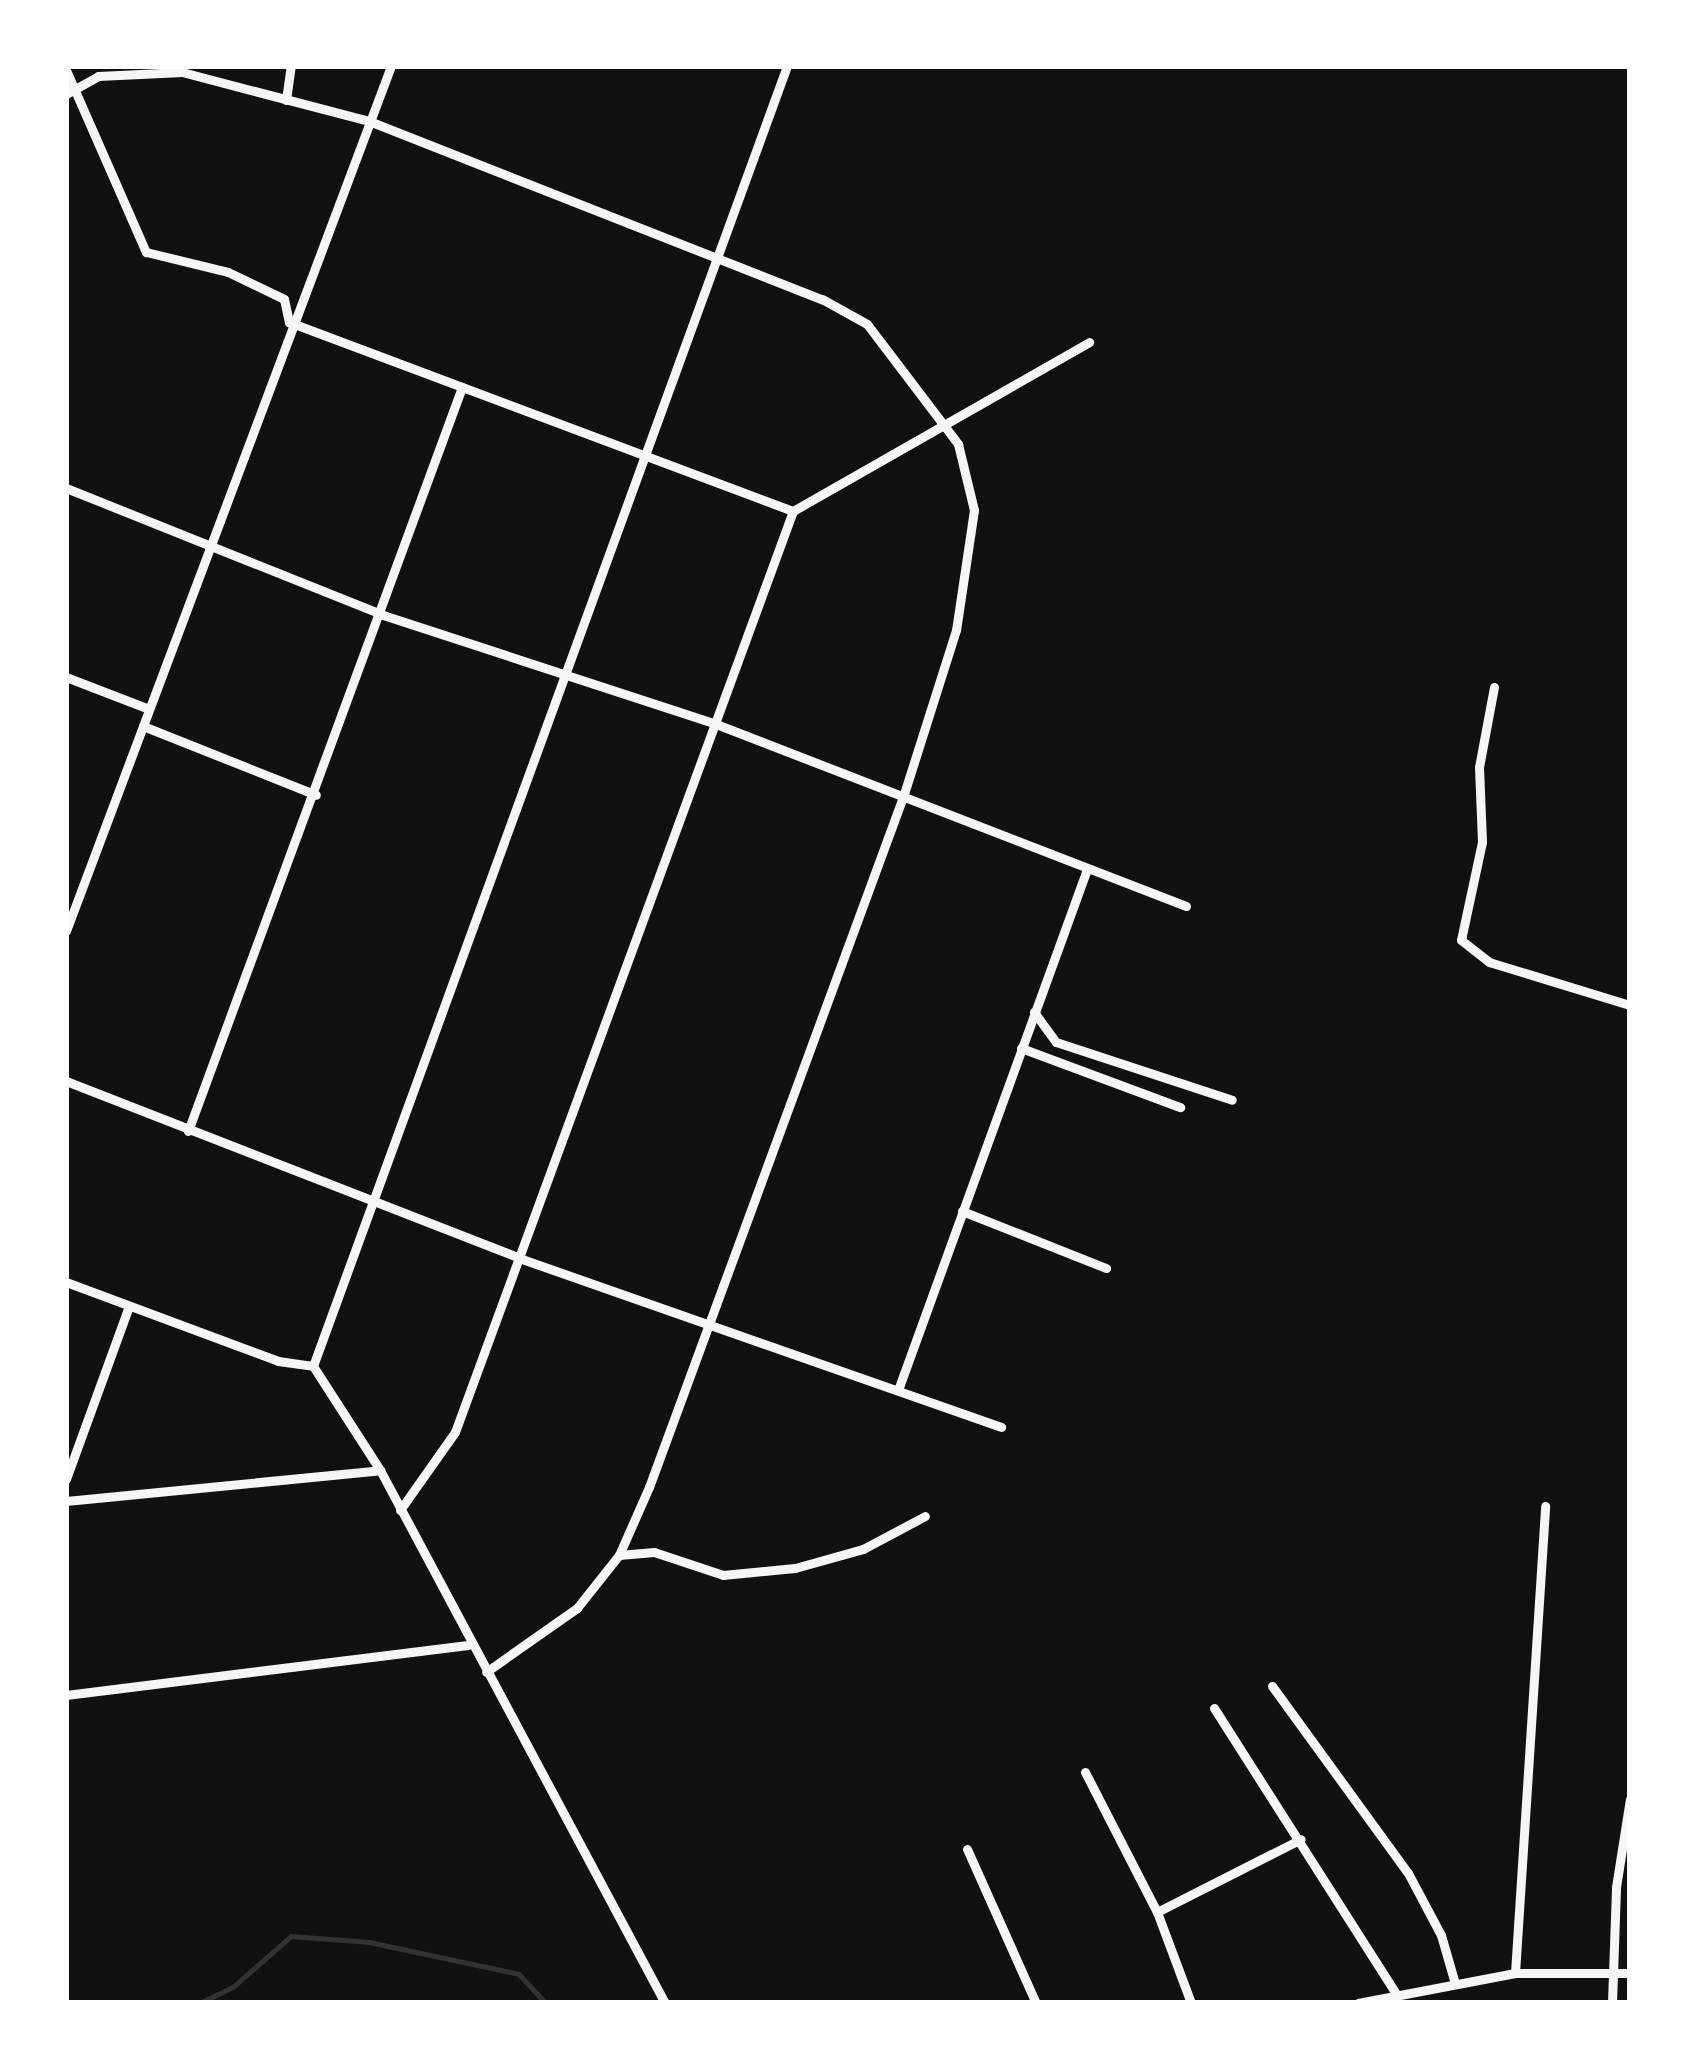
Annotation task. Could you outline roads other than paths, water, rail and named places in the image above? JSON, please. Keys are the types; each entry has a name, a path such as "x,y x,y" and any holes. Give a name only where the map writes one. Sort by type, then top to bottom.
{"street":[{"path":"286,100 291,66"},
{"path":"66,931 289,322 392,66"},
{"path":"314,1366 566,677 711,261 788,66"},
{"path":"66,70 77,86 146,252 247,281 284,299 289,322"},
{"path":"66,94 98,76 182,72 369,121 711,261 822,299 867,324 958,444 974,510 968,577 904,794 708,1326 619,1555 577,1607 486,1672"},
{"path":"289,322 793,511"},
{"path":"400,1510 455,1432 793,511 1089,342"},
{"path":"188,1131 383,615 461,387"},
{"path":"66,488 208,541 383,615 716,724 1186,906"},
{"path":"66,677 149,709"},
{"path":"1494,687 1477,796 1482,842 1461,940 1489,962 1630,1005"},
{"path":"143,726 316,796"},
{"path":"898,1390 1087,869"},
{"path":"1034,1012 1056,1042 1232,1100"},
{"path":"1021,1048 1180,1106"},
{"path":"66,1082 520,1258 1001,1427"},
{"path":"962,1211 1106,1268"},
{"path":"66,1282 278,1361 314,1366 380,1470 468,1645 665,2003"},
{"path":"66,1480 129,1306"},
{"path":"66,1501 380,1470"},
{"path":"1515,1973 1544,1506"},
{"path":"619,1555 654,1552 723,1575 795,1568 863,1549 926,1516"},
{"path":"66,1695 468,1645"},
{"path":"1272,1686 1408,1873 1441,1935 1454,1980"},
{"path":"1214,1708 1396,1994"},
{"path":"1084,1772 1157,1912 1191,2003"},
{"path":"1612,2003 1630,1799"},
{"path":"1157,1912 1301,1839"},
{"path":"967,1849 1036,2003"},
{"path":"1358,2003 1454,1980 1515,1973 1630,1973"}],"waterway":[{"path":"200,2003 233,1987 291,1936 369,1942 519,1974 546,2003"}]}
